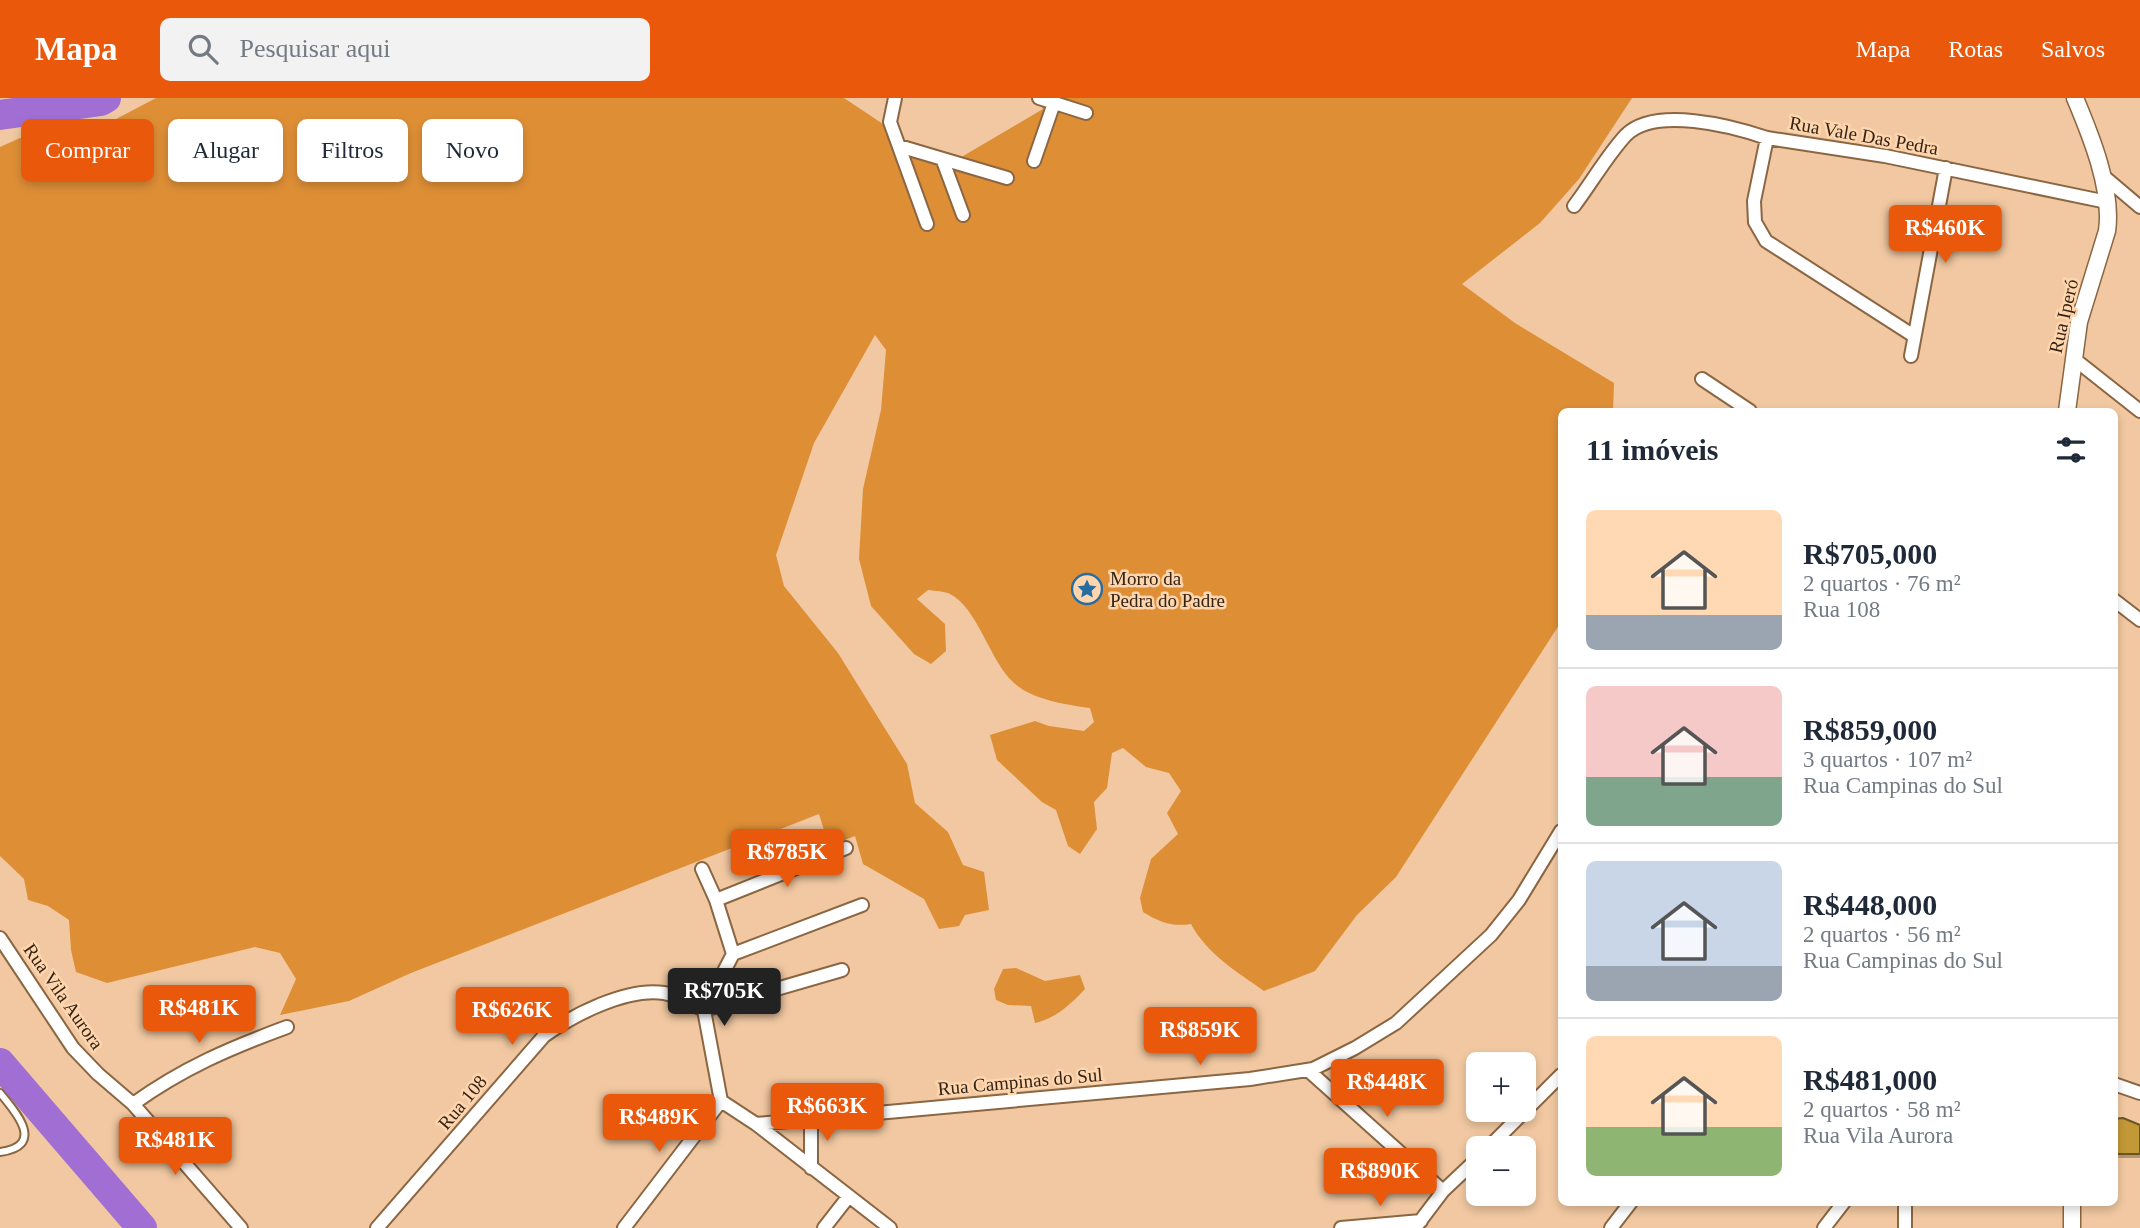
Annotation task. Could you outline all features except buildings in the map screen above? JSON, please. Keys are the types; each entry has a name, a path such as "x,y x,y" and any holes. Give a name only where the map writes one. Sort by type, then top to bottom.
{"street":[{"path":"895,98 890,122 927,224"},
{"path":"1038,98 1086,113"},
{"name":"Rua Iperó","path":"2067,408 2079,322 2107,231 2109,216 2088,128 2075,98"},
{"path":"1034,161 1054,103"},
{"path":"1574,206 1626,135 1642,123 1671,119 1768,138"},
{"name":"Rua Vale Das Pedra","path":"1914,336 1766,241 1755,222 1754,201 1768,138 1946,168 2107,202"},
{"path":"899,146 1007,178"},
{"path":"943,161 963,215"},
{"path":"1911,356 1946,168"},
{"path":"2101,174 2135,194 2140,206"},
{"path":"2073,358 2140,411"},
{"path":"1702,379 1746,408"},
{"path":"2118,603 2140,620"},
{"name":"Rua Campinas do Sul","path":"757,1124 1310,1071 1396,1023 1472,954 1519,900 1558,836"},
{"path":"716,900 846,848"},
{"path":"702,869 716,900 733,954"},
{"path":"862,905 733,954 704,1010 721,1101 757,1124 890,1228"},
{"name":"Rua Vila Aurora","path":"0,938 73,1048 133,1104 241,1228"},
{"path":"704,1010 842,970"},
{"name":"Rua 108","path":"377,1228 544,1036 565,1021 619,999 656,992 668,994 704,1010"},
{"path":"133,1104 168,1079 195,1065 233,1047 287,1027"},
{"path":"1310,1071 1443,1191"},
{"path":"1500,1136 1558,1078"},
{"path":"2118,1085 2140,1093"},
{"path":"624,1228 721,1101"},
{"path":"810,1119 811,1168"},
{"path":"1341,1228 1418,1224 1443,1191 1466,1169"},
{"path":"824,1228 849,1196"},
{"path":"1611,1228 1629,1206"},
{"path":"1824,1228 1841,1206"},
{"path":"1905,1206 1905,1228"},
{"path":"2072,1206 2072,1228"}],"lane":[{"path":"0,1093 24,1125 22,1142 17,1147 0,1152"}],"shaded area":[{"path":"156,98 844,98 895,132 941,169 1043,109 1036,98 1632,98 1579,179 1540,223 1462,284 1515,323 1614,383 1613,408 1558,408 1558,627 1396,877 1357,915 1315,971 1264,991 1214,953 1191,924 1166,923 1143,912 1140,898 1151,859 1178,834 1167,813 1181,791 1169,773 1146,767 1123,748 1112,753 1107,788 1094,802 1097,829 1080,854 1068,846 1056,810 1042,802 997,760 990,735 1035,721 1084,731 1094,722 1090,708 1039,697 1013,682 997,661 968,610 950,594 928,590 917,599 945,624 946,651 931,664 914,654 871,606 859,559 863,489 881,410 886,350 875,335 814,443 776,555 784,586 838,653 907,764 915,803 948,832 963,865 984,872 989,910 965,915 959,926 939,929 924,899 863,864 855,836 829,846 819,814 411,973 349,1001 280,1015 296,979 280,953 255,947 107,983 76,972 69,920 48,906 28,900 24,879 0,856 0,147 20,138 21,182 154,182 154,119 116,119"},
{"path":"1016,968 1045,981 1080,975 1085,989 1062,1010 1035,1023 1031,1006 1008,1005 996,1000 994,989 1003,969"}],"waterway":[{"path":"0,115 101,101 106,98"},
{"path":"0,1063 142,1228"}],"place":[{"name":"Morro da Pedra do Padre","path":"1087,589"}]}
